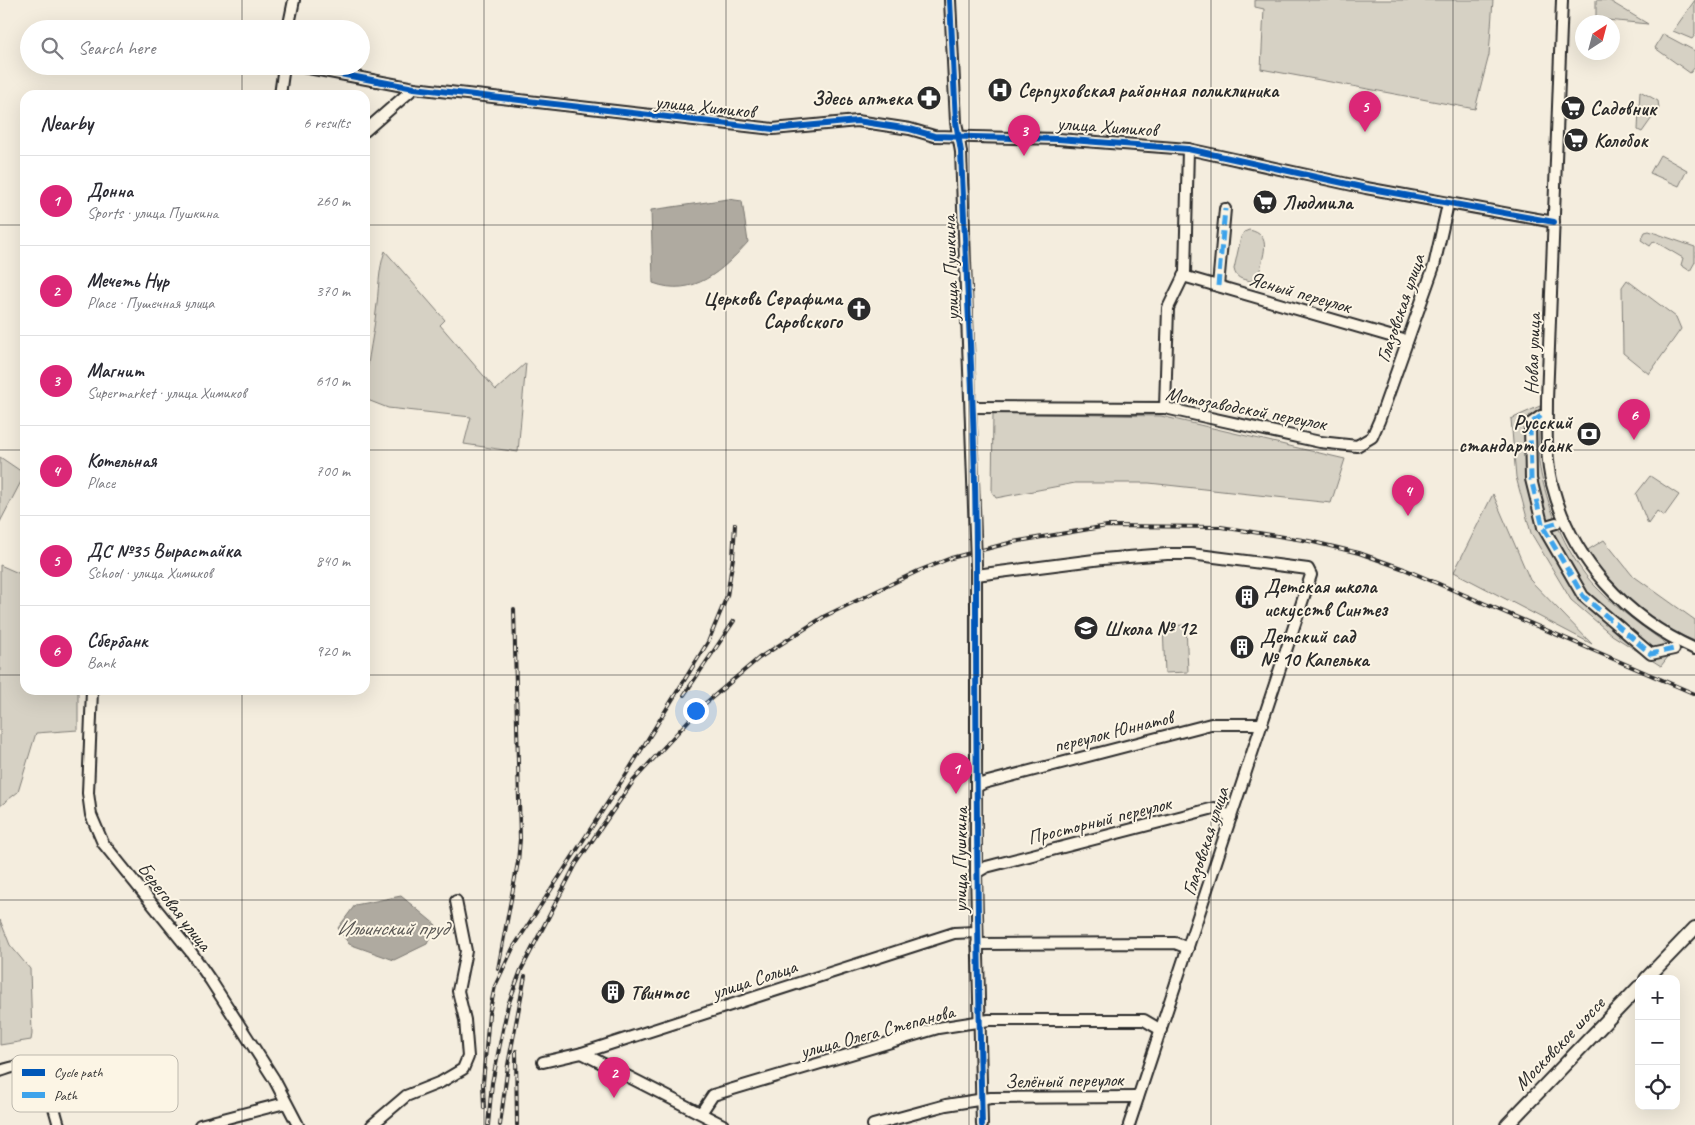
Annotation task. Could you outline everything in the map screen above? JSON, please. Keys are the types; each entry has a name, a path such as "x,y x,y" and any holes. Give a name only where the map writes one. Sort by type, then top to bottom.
{"main road":[{"path":"1650,975 1695,928"},
{"name":"Московское шоссе","path":"1507,1125 1635,991"}],"street":[{"path":"290,20 294,0"},
{"name":"улица Пушкина","path":"950,0 959,137 972,407 976,570 976,944 982,1125"},
{"name":"Новая улица","path":"1562,0 1547,438 1550,471 1556,496 1580,550 1616,596 1652,626 1695,649"},
{"path":"281,90 283,75"},
{"name":"улица Химиков","path":"345,75 414,88 773,129 857,121 910,129 934,136 1058,139 1188,149 1448,204 1554,222"},
{"path":"370,126 414,88"},
{"path":"1165,408 1168,308 1183,276 1188,149"},
{"name":"Глазовская улица","path":"1380,421 1434,266 1448,204"},
{"path":"1218,286 1225,209"},
{"name":"Ясный переулок","path":"1183,276 1407,341"},
{"name":"Мотозаводской переулок","path":"972,407 1165,408 1320,442 1357,446 1372,437 1380,421"},
{"path":"1541,416 1530,424 1531,480 1543,526 1583,596 1651,654 1674,649"},
{"path":"1543,526 1556,523"},
{"name":"Глазовская улица","path":"976,570 1167,554 1191,554 1308,569 1311,575 1129,1125"},
{"name":"Береговая улица","path":"92,695 88,793 91,815 103,843 191,952 274,1079 298,1125"},
{"name":"переулок Юннатов","path":"976,787 984,782 1211,724 1262,724"},
{"name":"Просторный переулок","path":"976,873 986,867 1214,808 1232,817"},
{"path":"372,1125 406,1096 441,1082 463,1069 468,1057 465,1020 458,992 466,951 456,901"},
{"name":"улица Сольца","path":"543,1062 582,1053 954,933 976,932"},
{"path":"976,944 1175,943 1188,948"},
{"name":"улица Олега Степанова","path":"701,1113 713,1095 938,1028 989,1020 1144,1020 1161,1030"},
{"path":"582,1053 723,1125"},
{"name":"Зелёный переулок","path":"873,1125 946,1104 981,1101 991,1098 1138,1097"},
{"path":"200,1125 286,1103"},
{"path":"54,1112 59,1125"}],"shaded area":[{"path":"1255,0 1493,0 1489,55 1475,109 1261,69 1264,9 1255,7"},
{"path":"1596,0 1608,0 1648,24 1620,21 1620,15 1596,15"},
{"path":"1695,0 1695,35 1692,39 1673,31"},
{"path":"1663,34 1695,51 1695,67 1690,73 1655,48"},
{"path":"1640,91 1658,101 1659,108 1642,132 1638,130"},
{"path":"1660,155 1687,170 1679,186 1650,173"},
{"path":"1249,230 1262,236 1264,241 1264,254 1259,275 1251,281 1238,277 1234,269 1241,237 1244,232"},
{"path":"1649,231 1695,247 1695,262 1690,271 1681,265 1683,258 1654,241 1650,246 1641,240 1645,232"},
{"path":"385,251 445,320 440,325 496,390 526,363 518,452 464,444 471,417 388,408 370,401 370,353"},
{"path":"1627,280 1676,317 1681,329 1649,374 1623,353 1622,287"},
{"path":"1540,406 1538,449 1540,466 1549,503 1561,534 1577,563 1596,587 1624,612 1674,649 1661,666 1612,635 1571,600 1531,533 1516,477 1511,419"},
{"path":"993,413 1161,416 1345,459 1331,503 1149,483 1075,483 996,498 992,492"},
{"path":"0,457 20,471 20,484 0,522"},
{"path":"1650,476 1679,495 1664,516 1657,511 1648,524 1636,494"},
{"path":"1493,494 1530,580 1592,644 1454,572"},
{"path":"1604,540 1632,575 1695,620 1695,641 1648,617 1608,583 1586,551"},
{"path":"0,565 20,574 20,695 78,695 78,730 36,733 18,792 0,806"},
{"path":"1186,625 1188,672 1165,673 1163,626"},
{"path":"0,920 10,945 30,969 32,1034 31,1040 0,1045"}],"water":[{"path":"728,199 742,201 748,242 728,263 706,279 681,287 668,287 653,283 651,210"},
{"name":"Ильинский пруд","path":"401,896 436,925 427,944 394,960 349,944 338,928 355,905"}],"railway":[{"path":"484,1108 483,1083 489,1014 495,986 513,948 625,776 708,642 727,596 733,558 735,524"},
{"path":"488,1125 492,1083 508,1005 521,970 576,864 634,780 701,707 759,658 825,616 918,571 951,558 1013,542 1107,526 1221,527 1309,541 1359,553 1404,569 1695,694"},
{"path":"498,969 518,862 520,839 514,609"},
{"path":"684,695 734,621"},
{"path":"500,1125 508,1065 525,976"},
{"path":"516,1051 517,1125"}],"marked path":[{"path":"1218,286 1225,209"},
{"path":"1541,416 1530,424 1531,479 1543,527"},
{"path":"1556,523 1543,527 1583,596 1651,654 1674,649"}],"cycle path":[{"path":"950,0 956,122 961,152 974,463 982,1125"},
{"path":"345,75 414,88 773,129 857,121 910,129 934,136 1058,139 1188,149 1366,188 1554,222"}],"place":[{"name":"Серпуховская районная поликлиника","path":"1000,90"},
{"name":"Здесь аптека","path":"929,98"},
{"name":"Садовник","path":"1573,108"},
{"name":"ДС №35 Вырастайка","path":"1365,132"},
{"name":"Колобок","path":"1576,140"},
{"name":"Магнит","path":"1024,156"},
{"name":"Людмила","path":"1265,202"},
{"name":"Церковь Серафима Саровского","path":"859,309"},
{"name":"Русский стандарт банк","path":"1589,434"},
{"name":"Сбербанк","path":"1634,440"},
{"name":"Котельная","path":"1408,516"},
{"name":"Детская школа искусств Синтез","path":"1247,597"},
{"name":"Школа № 12","path":"1086,628"},
{"name":"Детский сад № 10 Капелька","path":"1242,647"},
{"name":"Донна","path":"956,794"},
{"name":"Твинтос","path":"613,992"},
{"name":"Мечеть Нур","path":"614,1098"}]}
